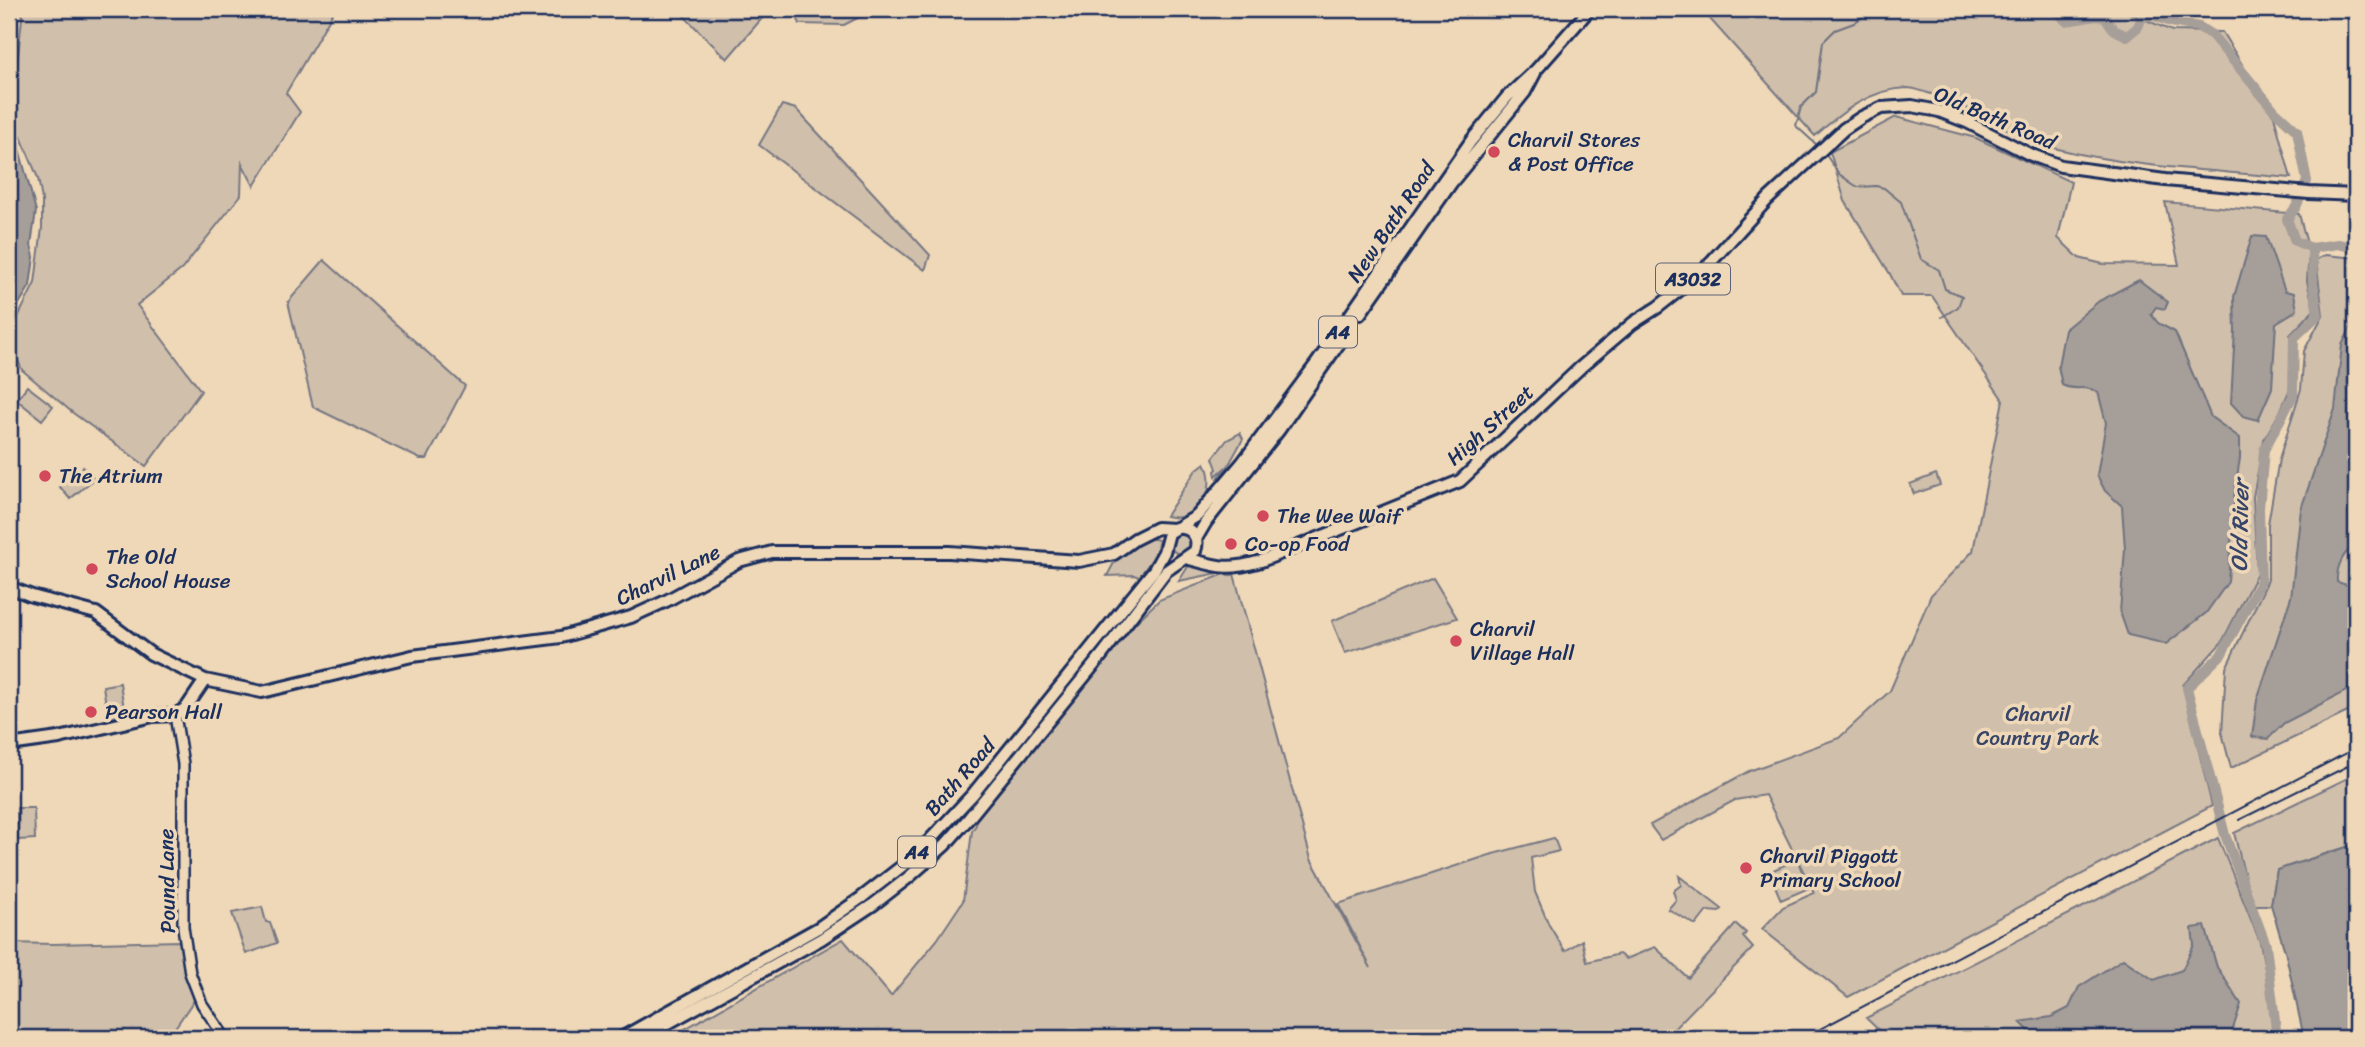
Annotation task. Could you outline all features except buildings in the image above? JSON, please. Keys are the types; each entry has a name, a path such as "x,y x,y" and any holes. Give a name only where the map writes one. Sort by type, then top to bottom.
{"main road":[{"name":"New Bath Road","path":"1175,529 1197,516 1250,452 1337,333 1455,162 1507,97 1536,70 1590,9"},
{"name":"New Bath Road","path":"1197,542 1206,522 1279,430 1452,183 1525,92 1536,70"},
{"name":"Old Bath Road","path":"1558,390 1633,323 1700,274 1768,199 1827,145 1862,117 1881,108 1912,106 1939,111 1967,122 2029,154 2062,166 2165,180 2356,195"},
{"name":"High Street","path":"1185,558 1230,568 1261,561 1460,481 1558,390"},
{"name":"Charvil Lane","path":"9,587 96,613 151,654 205,680 262,692 412,656 561,638 631,617 739,561 772,552 949,552 1079,561 1114,554 1157,528 1175,529"},
{"path":"1175,529 1189,529 1211,563"},
{"name":"Bath Road","path":"621,1038 818,928 873,889 918,851 973,794 1154,570 1169,533 1175,529"},
{"path":"1148,532 1159,536 1173,556 1185,558"},
{"name":"Bath Road","path":"641,1038 821,939 865,911 945,845 1109,647 1166,571 1193,553 1197,542"},
{"path":"9,745 59,738 153,716 176,715 186,708 205,680"}],"street":[{"name":"Pound Lane","path":"176,715 183,764 183,927 190,973 202,1004 225,1038"}],"green space":[{"path":"23,9 335,9 286,93 300,112 254,186 242,163 241,195 182,269 137,305 201,391 146,466 73,413 22,370 9,339 35,283 42,228 42,200 38,178 19,132 15,84"},
{"path":"677,9 770,9 727,59"},
{"path":"794,9 875,9 844,25 800,24"},
{"path":"1701,9 2120,9 2172,31 2222,32 2274,116 2291,178 2172,168 2083,155 2037,143 1944,98 1910,88 1894,89 1857,103 1815,136"},
{"path":"782,105 796,109 930,255 925,270 759,145"},
{"name":"Charvil Country Park","path":"1896,117 1976,138 2071,182 2058,238 2079,258 2103,264 2179,265 2165,202 2299,214 2309,251 2307,281 2314,310 2290,335 2290,389 2264,439 2253,497 2257,573 2222,642 2183,685 2212,806 1848,997 1762,929 1783,907 1814,893 1765,795 1735,800 1661,840 1650,825 1749,771 1839,738 1890,691 1931,595 1973,551 2003,400 1932,296 1901,296 1845,201 1830,152"},
{"path":"2325,255 2356,258 2356,708 2231,768 2222,733 2226,668 2268,580 2268,524 2279,459 2301,389 2304,351 2323,315 2316,260"},
{"path":"324,260 465,386 427,459 420,459 313,407 288,302"},
{"path":"27,386 53,406 42,420 17,400"},
{"path":"1240,433 1243,439 1217,486 1217,480 1226,467 1216,476 1217,469 1213,458 1227,440"},
{"path":"1205,463 1209,484 1203,503 1188,515 1166,516 1196,470"},
{"path":"83,467 94,479 70,499 60,487"},
{"path":"1936,474 1940,485 1914,494 1910,484"},
{"path":"1181,532 1189,535 1192,543 1189,551 1181,554 1173,551 1170,543 1173,535"},
{"path":"1148,538 1159,540 1155,555 1139,577 1107,576 1116,559"},
{"path":"1166,557 1171,560 1145,595 959,825 916,867 869,903 804,945 634,1038 628,1038 809,937 939,836"},
{"path":"1189,565 1223,572 1179,581"},
{"path":"1227,573 1228,576 1234,574 1311,859 1371,968 1338,904 1493,854 1554,838 1559,851 1531,858 1535,892 1549,925 1565,951 1582,940 1587,962 1619,954 1626,959 1655,947 1688,978 1736,924 1746,933 1743,937 1753,948 1665,1038 678,1038 676,1034 843,939 891,996 937,940 963,901 976,818 1125,633 1159,600"},
{"path":"1433,578 1457,618 1345,653 1332,621"},
{"path":"120,683 125,715 108,718 103,686"},
{"path":"2356,774 2356,844 2277,870 2271,905 2252,905 2234,833"},
{"path":"17,808 34,808 35,839 18,840"},
{"path":"2218,838 2260,942 2278,1038 1887,1038 1866,1018"},
{"path":"1797,859 1809,888 1781,900 1769,872"},
{"path":"1679,876 1722,909 1719,912 1707,911 1696,925 1668,909 1676,900 1673,891 1681,885"},
{"path":"262,907 277,943 246,954 232,913"},
{"path":"180,941 194,1000 168,1038 9,1038 9,943"}],"shaded area":[{"path":"9,112 36,211 31,245 34,257 30,286 9,320"},
{"path":"2252,236 2266,237 2285,291 2294,293 2297,310 2276,323 2272,388 2258,420 2243,416 2231,403 2234,297"},
{"path":"2139,280 2168,302 2165,309 2156,307 2151,314 2158,323 2175,332 2211,417 2240,438 2228,582 2206,613 2166,644 2128,635 2120,612 2125,549 2122,506 2105,491 2097,475 2106,423 2098,392 2062,385 2058,366 2065,329 2099,301"},
{"path":"2353,323 2356,323 2356,546 2347,551 2341,561 2337,582 2347,585 2356,582 2356,686 2284,723 2268,739 2252,737 2257,700 2291,597 2301,509 2335,409 2342,345"},
{"path":"2356,844 2356,1038 2304,1038 2286,955 2271,905 2277,870"},
{"path":"2205,926 2217,967 2241,1004 2230,1038 2036,1038 2020,1022 2051,1017 2069,1008 2079,987 2123,959 2154,980 2182,970 2194,945 2192,928"}],"waterway":[{"path":"1818,146 1796,126 1801,107 1816,92 1823,42 1835,30 1854,23 1873,9"},
{"name":"Old River","path":"2055,9 2066,21 2105,17 2114,30 2127,36 2138,27 2142,17 2152,15 2199,27 2212,35 2275,111 2297,131 2307,181 2296,207 2287,219 2295,241 2312,248 2338,244 2356,248"},
{"path":"2349,9 2356,11"},
{"path":"1824,152 1839,174 1853,184 1858,187 1884,188 1901,202 1921,259 1939,270 1945,289 1962,296 1958,307 1942,317"},
{"name":"Old River","path":"2277,1038 2266,945 2225,835 2187,688 2221,655 2261,581 2259,508 2264,450 2293,396 2294,338 2318,315 2313,283 2312,248"}],"railway":[{"path":"1803,1038 2356,748"},
{"path":"2239,820 2356,762"}],"place":[{"name":"Charvil Stores & Post Office","path":"1494,152"},
{"name":"The Atrium","path":"45,476"},
{"name":"The Wee Waif","path":"1263,516"},
{"name":"Co-op Food","path":"1231,544"},
{"name":"The Old School House","path":"92,569"},
{"name":"Charvil Village Hall","path":"1456,641"},
{"name":"Pearson Hall","path":"91,712"},
{"name":"Charvil Piggott Primary School","path":"1746,868"}]}
